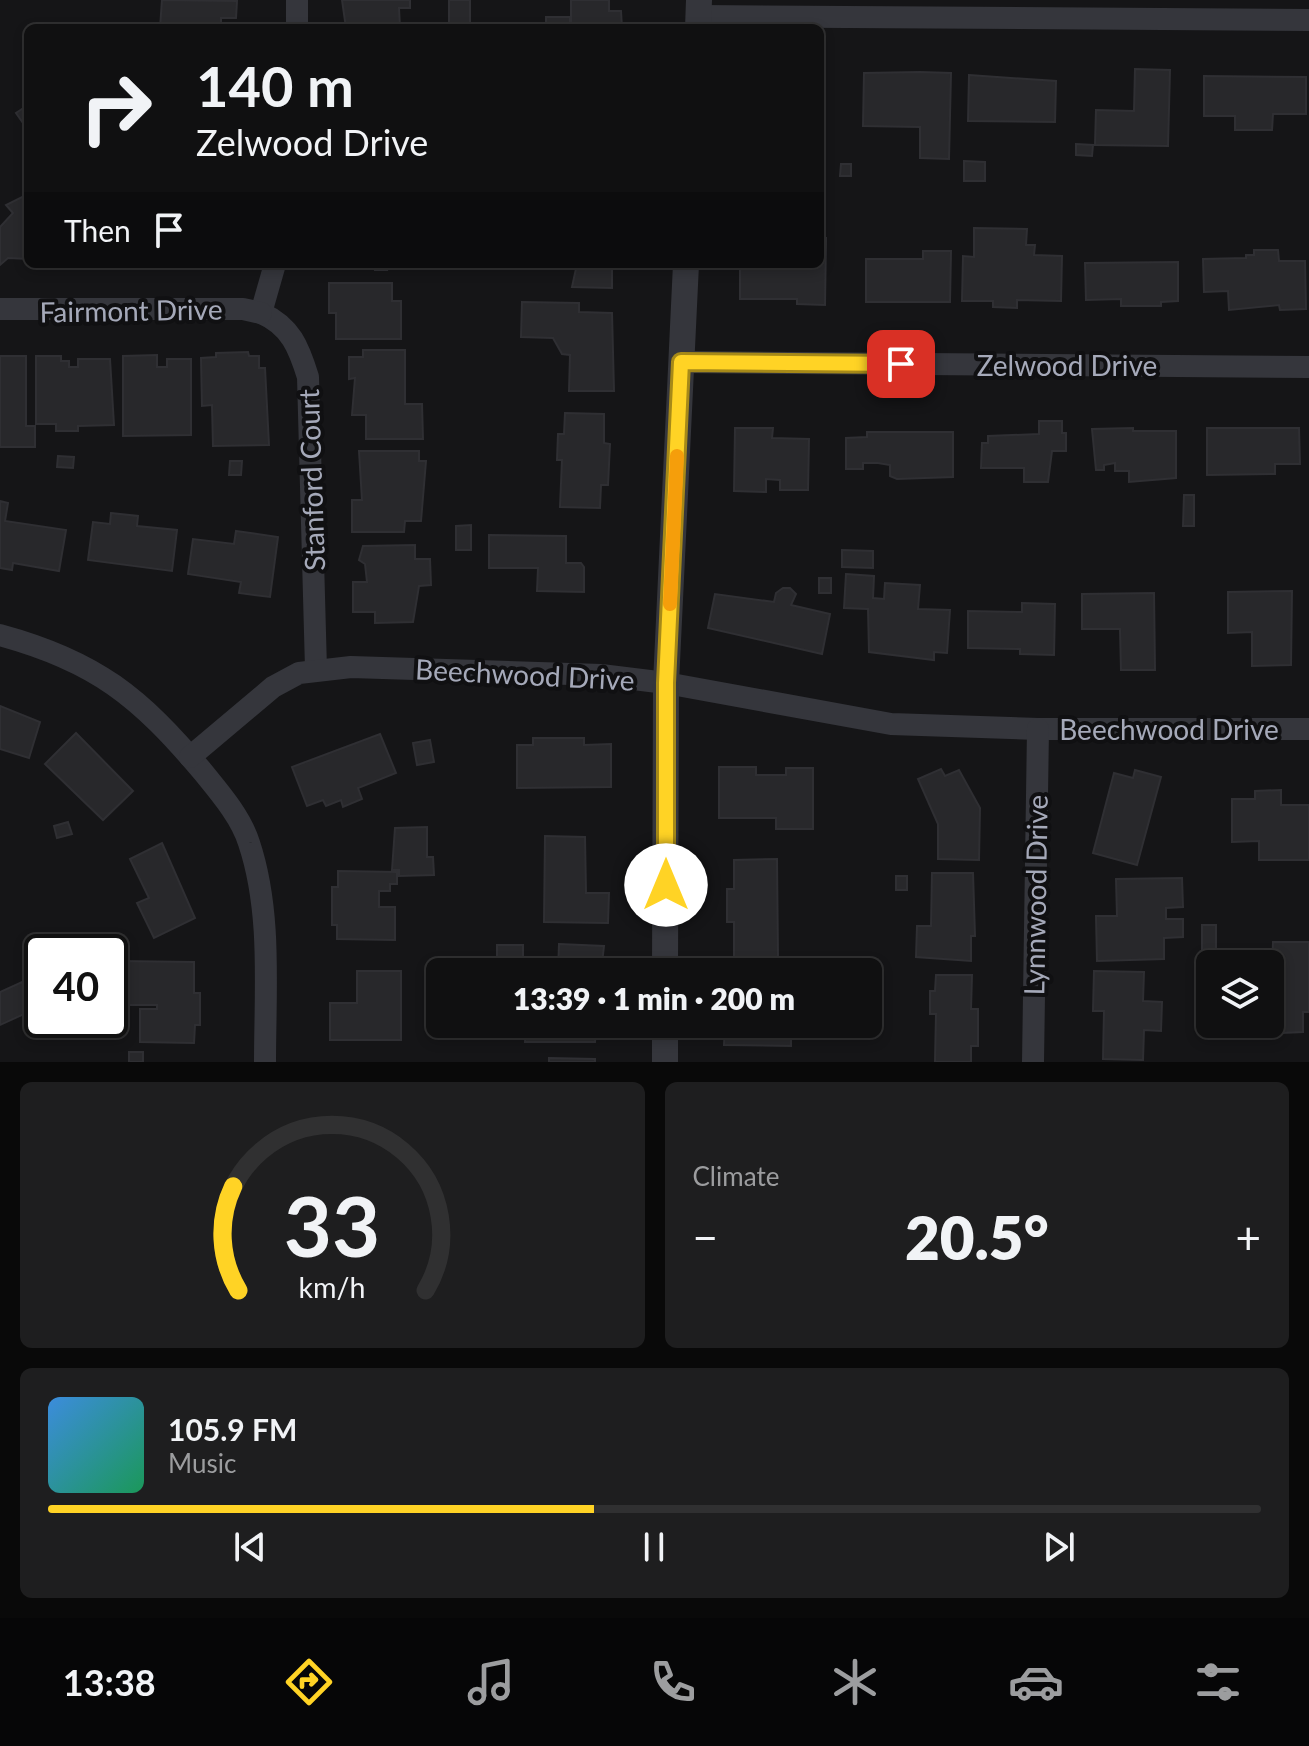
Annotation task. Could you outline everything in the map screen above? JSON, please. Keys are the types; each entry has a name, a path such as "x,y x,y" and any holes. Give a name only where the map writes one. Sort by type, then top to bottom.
{"street":[{"path":"297,0 297,24"},
{"path":"698,15 1309,20"},
{"path":"261,313 274,268"},
{"path":"665,958 666,683 686,268"},
{"name":"Fairmont Drive","path":"0,309 243,309 261,313"},
{"name":"Stanford Court","path":"261,313 277,319 289,331 298,346 308,377 316,669"},
{"name":"Zelwood Drive","path":"681,362 1309,367"},
{"path":"0,635 47,647 101,675 153,713 223,796 249,841 262,894 265,1062"},
{"name":"Beechwood Drive","path":"190,757 273,687 299,673 316,669 503,669 666,683 891,724 1038,729 1309,729"},
{"name":"Lynnwood Drive","path":"1033,1062 1038,729"},
{"path":"665,1038 665,1062"}],"building":[{"path":"162,0 237,1 236,18 221,18 221,24 160,24"},
{"path":"342,0 410,0 410,8 399,8 400,24 345,24"},
{"path":"449,0 470,0 470,24 449,24"},
{"path":"571,0 609,0 609,11 621,11 622,24 571,24"},
{"path":"546,17 570,17 570,24 546,24"},
{"path":"1135,69 1170,70 1168,146 1095,145 1096,110 1134,111"},
{"path":"864,73 951,73 949,159 920,158 920,127 863,126"},
{"path":"969,75 1056,81 1055,122 968,121"},
{"path":"1204,76 1306,77 1306,114 1273,114 1272,130 1235,130 1235,116 1204,116"},
{"path":"24,108 24,124 16,113"},
{"path":"1076,144 1093,145 1092,156 1076,155"},
{"path":"964,161 985,162 985,181 964,181"},
{"path":"841,164 851,164 851,176 840,176"},
{"path":"24,196 24,259 8,258 0,265 0,227 13,213 6,205"},
{"path":"974,228 1027,229 1026,245 1035,245 1034,255 1062,256 1061,301 1017,300 1017,308 993,307 993,301 962,301 963,256 974,257"},
{"path":"826,238 825,305 797,304 797,299 740,299 740,268 824,268"},
{"path":"1254,250 1278,250 1279,261 1305,261 1306,309 1280,310 1279,305 1229,310 1228,291 1204,292 1203,259 1246,258 1246,255 1254,255"},
{"path":"923,251 951,251 950,302 866,302 866,259 923,259"},
{"path":"1178,262 1178,301 1161,302 1161,306 1121,306 1121,299 1086,300 1085,263"},
{"path":"576,268 616,268 612,269 612,288 572,287"},
{"path":"329,283 392,283 392,301 401,301 401,339 336,339 336,313 329,313"},
{"path":"522,302 579,303 579,312 612,313 614,391 569,391 570,355 562,354 553,338 521,337"},
{"path":"363,350 405,350 405,404 422,404 423,439 366,439 366,415 352,415 355,378 349,379 349,357 363,357"},
{"path":"248,352 249,356 259,356 259,368 265,368 269,445 213,446 212,405 202,406 201,358 216,357 216,353"},
{"path":"157,355 157,367 167,367 167,359 191,359 191,435 123,436 123,356"},
{"path":"0,356 26,356 26,426 35,426 35,447 0,447"},
{"path":"36,356 61,356 61,361 69,361 69,367 78,367 78,359 110,359 114,425 78,426 78,431 56,431 56,424 36,424"},
{"path":"565,413 604,414 604,443 610,444 608,485 601,485 600,508 560,507 562,460 557,460 558,434 564,434"},
{"path":"1039,421 1062,421 1062,433 1066,433 1066,451 1052,451 1048,482 1024,482 1024,468 981,468 982,443 988,443 988,436 1039,434"},
{"path":"735,428 773,428 772,438 809,439 808,490 780,490 780,480 766,479 766,492 734,491"},
{"path":"1133,428 1133,431 1176,431 1176,478 1129,482 1129,471 1115,471 1115,463 1104,465 1104,470 1096,470 1092,429"},
{"path":"1207,428 1299,428 1300,464 1275,464 1275,474 1207,475"},
{"path":"867,432 953,432 953,477 897,479 890,476 890,465 878,463 863,463 863,469 846,469 846,438 867,437"},
{"path":"359,451 419,451 419,461 426,461 421,521 405,521 404,532 352,532 352,500 362,500"},
{"path":"58,456 74,457 73,468 57,467"},
{"path":"230,461 242,461 241,475 229,475"},
{"path":"1184,495 1194,495 1194,526 1183,526"},
{"path":"0,501 8,503 5,521 66,530 59,571 13,563 12,570 0,568"},
{"path":"111,513 138,516 137,526 177,530 172,571 88,560 93,522 110,524"},
{"path":"471,525 471,550 456,550 456,526"},
{"path":"236,531 278,537 270,597 239,593 241,582 188,574 193,539 234,544"},
{"path":"489,535 566,536 566,563 581,563 584,567 584,592 537,591 538,568 489,568"},
{"path":"415,545 415,559 430,559 431,585 419,586 413,622 375,623 375,612 353,612 353,582 367,582 365,564 359,560 363,546"},
{"path":"842,550 873,551 873,568 842,567"},
{"path":"846,574 874,576 873,598 884,599 885,583 920,585 918,609 950,610 947,653 934,652 934,660 869,652 868,609 844,608"},
{"path":"819,578 831,578 831,593 819,593"},
{"path":"790,588 796,594 791,605 830,614 822,654 708,628 715,594 774,602 776,593"},
{"path":"1292,591 1291,665 1252,666 1252,632 1228,633 1228,592"},
{"path":"1154,593 1155,670 1121,670 1120,629 1082,629 1082,594"},
{"path":"1022,603 1055,604 1054,655 1020,654 1020,649 968,648 968,611 1022,612"},
{"path":"0,706 40,722 29,758 0,749"},
{"path":"76,733 133,791 103,820 45,764"},
{"path":"380,734 396,773 358,788 362,799 343,807 341,800 326,806 323,800 307,806 292,767"},
{"path":"533,738 584,738 584,745 611,744 611,787 517,788 517,745 533,745"},
{"path":"430,740 434,762 417,765 413,743"},
{"path":"719,767 756,767 756,775 786,775 786,768 813,768 813,829 776,829 776,818 719,818"},
{"path":"941,769 945,776 959,770 980,808 979,860 938,859 938,824 918,779"},
{"path":"1135,770 1161,777 1137,865 1093,853 1114,773 1133,778"},
{"path":"1281,790 1281,805 1309,805 1309,860 1259,860 1259,841 1232,842 1232,799 1255,799 1255,791"},
{"path":"68,822 72,834 57,838 54,826"},
{"path":"427,827 427,857 433,857 434,875 399,876 399,870 392,870 395,828"},
{"path":"545,836 585,837 586,893 609,893 608,923 544,922"},
{"path":"162,843 195,918 154,938 137,903 149,898 130,859"},
{"path":"777,859 778,958 734,958 734,922 727,922 727,889 734,889 734,860"},
{"path":"338,871 397,872 397,884 390,884 390,891 379,891 379,907 395,907 395,940 337,939 337,925 332,925 332,887 338,887"},
{"path":"932,873 973,873 975,936 971,936 971,961 916,957 917,926 931,926"},
{"path":"896,876 907,876 907,890 896,890"},
{"path":"1182,878 1183,907 1166,908 1166,919 1183,919 1183,937 1164,938 1164,959 1097,961 1096,916 1117,916 1116,879"},
{"path":"1202,925 1216,925 1216,950 1202,950"},
{"path":"1273,942 1309,942 1309,1012 1303,1012 1303,1032 1284,1033 1284,950 1273,950"},
{"path":"559,944 604,946 603,958 558,958"},
{"path":"497,945 523,945 523,958 497,958"},
{"path":"128,961 194,962 194,993 200,993 200,1025 195,1025 194,1043 140,1042 140,1009 157,1009 157,1005 128,1005"},
{"path":"357,971 401,971 401,1040 330,1040 330,1003 357,1003"},
{"path":"1094,971 1144,972 1143,1001 1162,1002 1161,1031 1144,1030 1143,1060 1103,1059 1104,1011 1093,1011"},
{"path":"936,975 972,975 971,1009 978,1009 978,1046 971,1046 971,1062 935,1062 936,1014 930,1014 930,991 935,991"},
{"path":"22,982 24,986 24,1014 0,1025 0,992"},
{"path":"525,1038 595,1038 595,1042 525,1042"},
{"path":"724,1038 791,1038 791,1046 724,1045"},
{"path":"129,1052 143,1052 143,1062 129,1062"},
{"path":"549,1058 595,1059 595,1062 549,1062"}],"slow traffic":[{"path":"670,604 677,456"}],"route":[{"path":"666,885 666,683 681,362 901,364"}]}
